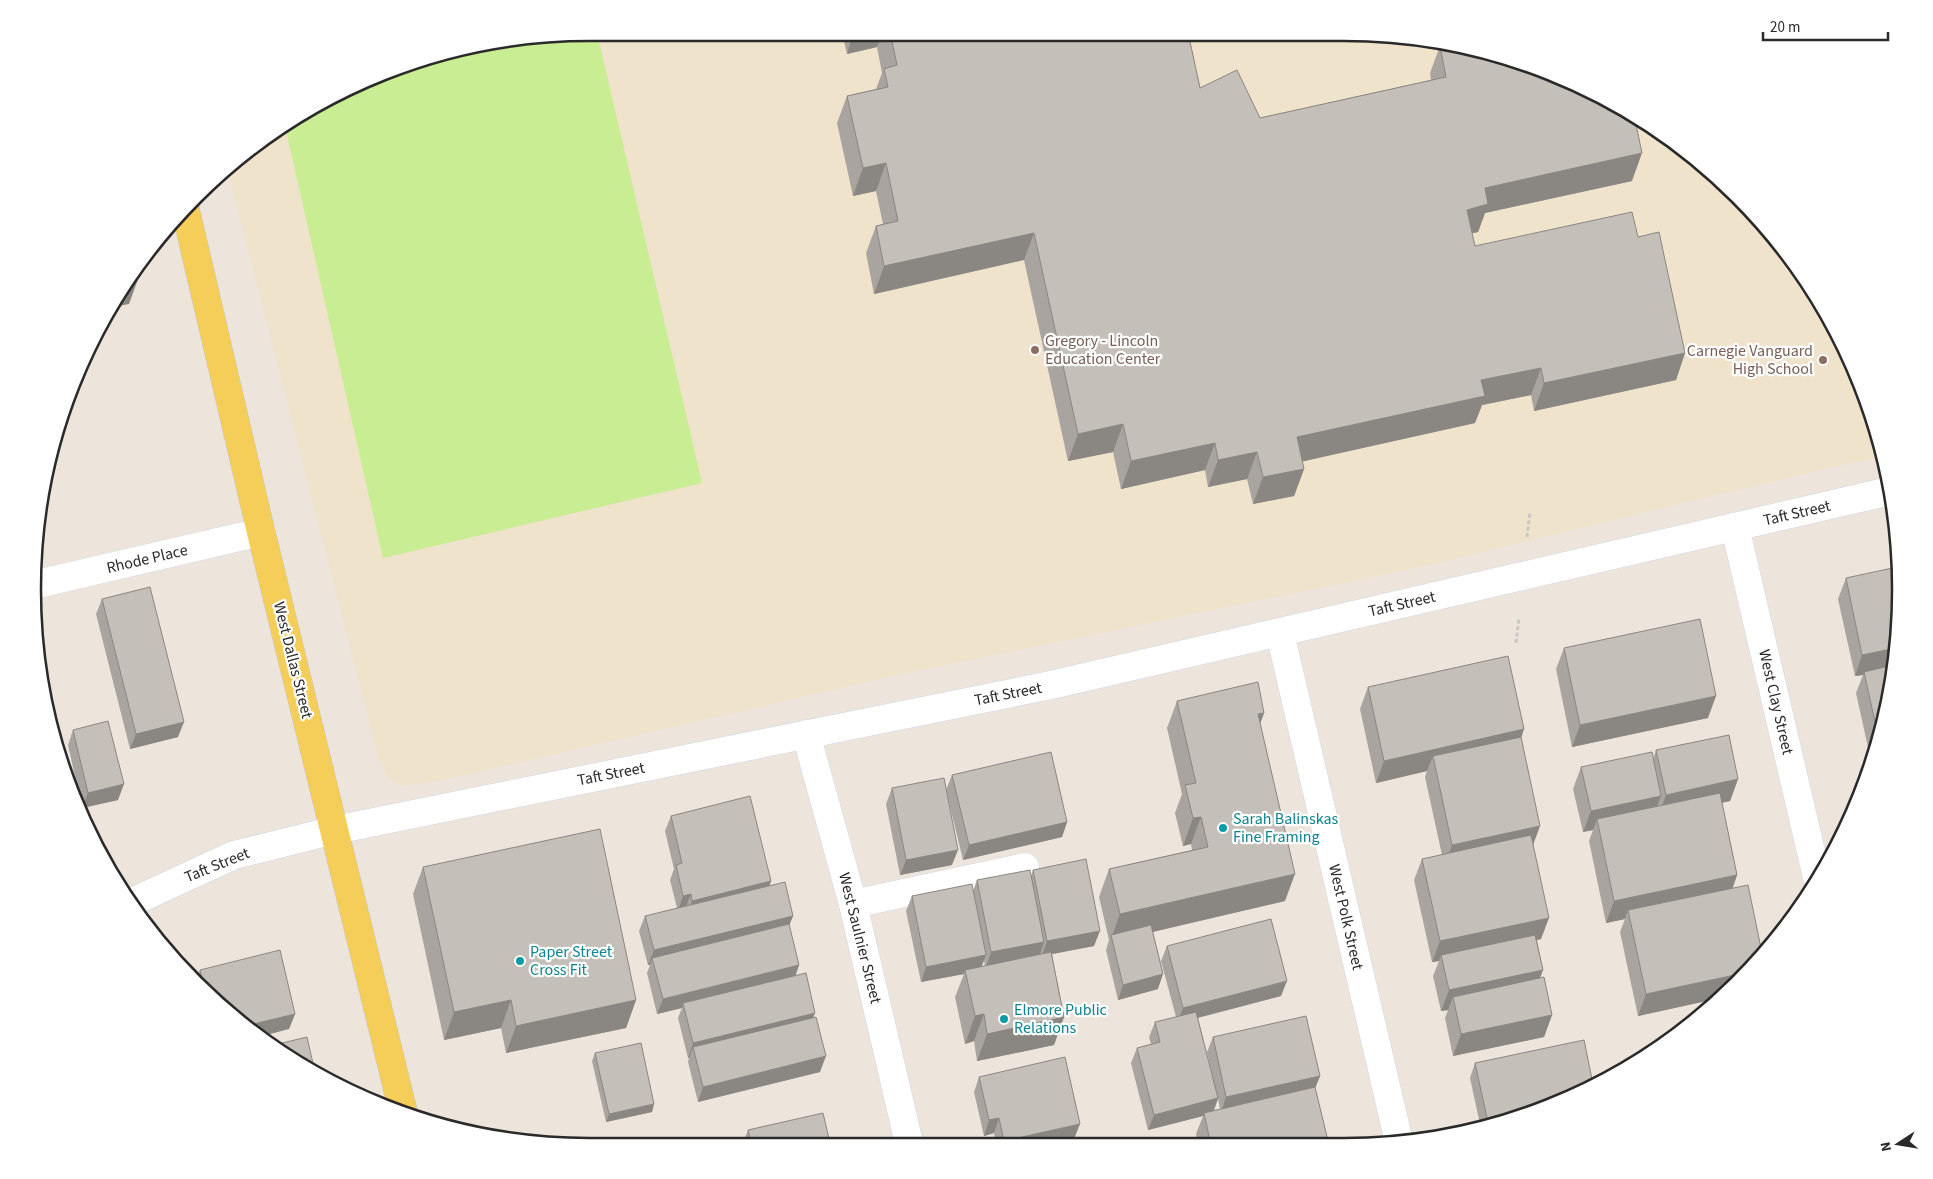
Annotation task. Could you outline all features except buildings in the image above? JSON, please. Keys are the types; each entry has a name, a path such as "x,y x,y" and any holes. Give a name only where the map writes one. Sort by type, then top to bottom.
{"main road":[{"name":"West Dallas Street","path":"187,217 261,532 401,1104"}],"street":[{"name":"Taft Street","path":"138,899 234,855 335,830 1051,685 1883,493"},
{"name":"West Clay Street","path":"1735,527 1815,869"},
{"name":"Rhode Place","path":"41,583 261,532"},
{"name":"West Polk Street","path":"1280,633 1397,1135"},
{"name":"West Saulnier Street","path":"806,734 853,904 908,1138"},
{"path":"853,904 1025,867"}],"path":[{"path":"1527,540 1530,512"},
{"path":"1516,642 1518,617"}],"shaded area":[{"name":"Gregory - Lincoln Education Center","path":"590,41 1344,41 1415,46 1485,60 1520,70 1586,98 1648,134 1705,177 1756,228 1799,285 1835,347 1863,413 1875,458 1823,469 1420,567 888,677 442,780 403,786 390,781 379,760 229,176 285,134 347,98 413,70 483,52 554,42"}],"green space":[{"path":"599,41 702,483 383,558 287,133 347,98 413,70 483,52 518,46 554,42"}],"place":[{"name":"Gregory - Lincoln Education Center","path":"1035,350"},
{"name":"Carnegie Vanguard High School","path":"1823,360"},
{"name":"Sarah Balinskas Fine Framing","path":"1223,828"},
{"name":"Paper Street Cross Fit","path":"520,961"},
{"name":"Elmore Public Relations","path":"1004,1019"}]}
